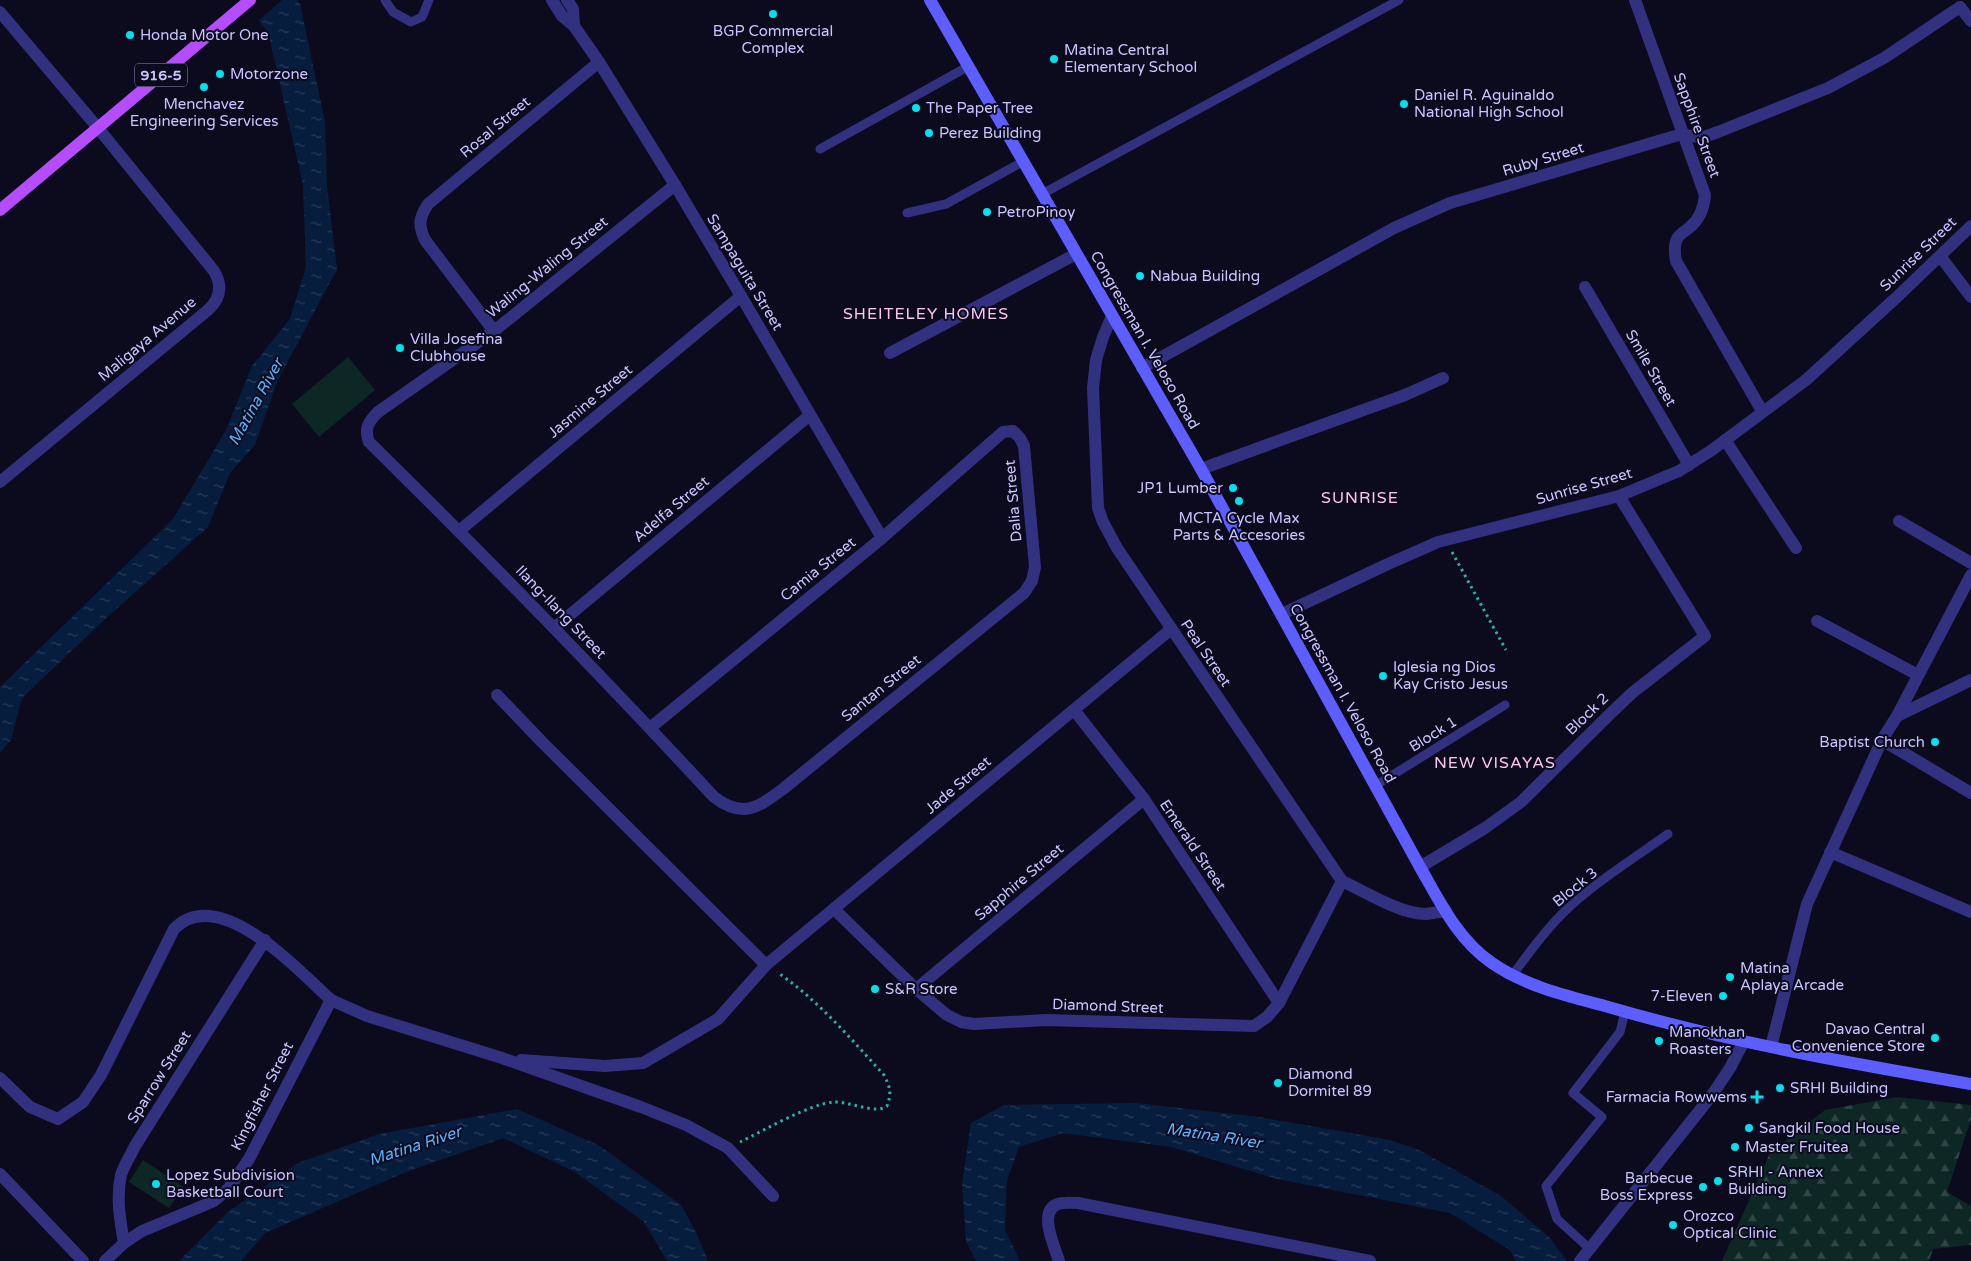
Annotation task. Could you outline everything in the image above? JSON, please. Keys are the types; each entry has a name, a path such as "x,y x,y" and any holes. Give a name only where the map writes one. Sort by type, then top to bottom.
{"main road":[{"name":"916-5","path":"0,210 250,0"},
{"name":"Congressman I. Veloso Road","path":"930,0 1201,469 1420,867 1457,930 1473,947 1491,963 1512,976 1625,1012 1771,1047 1971,1084"}],"street":[{"name":"Sampaguita Street","path":"552,0 562,16 574,26 599,62 675,185 882,538"},
{"name":"Sampaguita Street","path":"567,0 573,9 574,26"},
{"name":"Sapphire Street","path":"1635,0 1705,195 1704,206 1698,219 1691,227 1681,233 1676,241 1676,261 1762,411"},
{"name":"Ruby Street","path":"1142,368 1394,228 1450,203 1682,134 1701,138 1828,88 1884,58 1928,31 1961,4"},
{"path":"1961,4 1971,21"},
{"name":"Maligaya Avenue","path":"0,12 98,128 219,279 219,295 208,310 0,482"},
{"name":"Rosal Street","path":"494,331 425,240 419,222 428,204 599,62"},
{"name":"Waling-Waling Street","path":"367,427 378,412 494,331 675,185"},
{"name":"Sunrise Street","path":"1282,614 1388,564 1445,540 1619,496 1679,471 1725,440 1806,380 1971,226"},
{"path":"890,352 1076,254"},
{"path":"1940,256 1971,296"},
{"name":"Smile Street","path":"1585,287 1689,465"},
{"name":"Jasmine Street","path":"459,530 741,296"},
{"name":"Peal Street","path":"1112,316 1096,360 1093,388 1098,508 1102,522 1170,630 1342,881"},
{"path":"1201,469 1406,395 1443,378"},
{"name":"Adelfa Street","path":"554,628 810,416"},
{"name":"Ilang-Ilang Street","path":"367,427 366,434 370,442 554,628 714,797 725,805 743,810"},
{"name":"Dalia Street","path":"1003,432 1013,431 1020,438 1024,446 1035,567 1032,581"},
{"name":"Camia Street","path":"650,728 882,538 1003,432"},
{"path":"1725,440 1796,548"},
{"name":"Block 2","path":"1420,867 1485,828 1521,802 1632,693 1706,636 1619,496"},
{"path":"1900,521 1971,563"},
{"path":"1771,1047 1807,904 1882,740 1971,575"},
{"name":"Santan Street","path":"743,810 754,809 783,788 1024,593 1032,581"},
{"path":"1817,621 1918,674"},
{"name":"Jade Street","path":"502,1058 605,1066 643,1063 718,1019 766,965 1170,630"},
{"path":"1896,716 1971,680"},
{"path":"497,695 766,965"},
{"name":"Emerald Street","path":"1074,710 1144,799 1279,1003"},
{"path":"1882,740 1971,792"},
{"name":"Sapphire Street","path":"916,989 1144,799"},
{"path":"1830,852 1971,912"},
{"path":"1342,881 1412,912 1426,914 1446,911"},
{"name":"Diamond Street","path":"834,909 916,989 947,1015 961,1022 974,1024 1046,1020 1254,1026 1267,1017 1279,1003 1342,881"},
{"path":"0,1078 30,1107 58,1119 67,1114 83,1102 101,1075 174,929 178,924 195,918 216,916 246,928 265,940 333,1001 367,1016 502,1058 641,1107 704,1134 728,1148 773,1196"},
{"name":"Sparrow Street","path":"124,1243 119,1191 122,1173 135,1146 265,940"},
{"name":"Kingfisher Street","path":"105,1261 124,1243 142,1231 181,1216 214,1200 229,1188 249,1159 333,1001"},
{"path":"1585,1255 1712,1096 1744,1041"},
{"path":"0,1174 83,1261"},
{"path":"1059,1261 1047,1216 1049,1210 1059,1203 1078,1202 1370,1261"}],"lane":[{"path":"385,0 393,12 411,22 422,16 429,0"},
{"path":"1042,194 1398,0"},
{"path":"820,149 968,66"},
{"path":"907,213 946,204 1024,161"},
{"name":"Block 1","path":"1375,786 1505,706"},
{"name":"Block 3","path":"1512,976 1535,944 1564,912 1586,893 1668,834"},
{"path":"1585,1255 1557,1219 1546,1186 1602,1117 1573,1093 1620,1032 1625,1012"}],"path":[{"path":"1445,540 1506,650"},
{"path":"728,1148 815,1107 835,1102 878,1110 887,1106 890,1100 890,1086 884,1075 834,1020 787,979 766,965"}],"green space":[{"path":"348,357 375,390 319,437 292,404"},
{"path":"1897,1097 1971,1105 1971,1119 1947,1192 1971,1206 1971,1245 1933,1249 1929,1261 1722,1261 1770,1153 1825,1110"},
{"name":"Lopez Subdivision Basketball Court","path":"143,1160 184,1187 169,1208 129,1182"}],"water":[{"name":"Matina River","path":"242,0 297,0 300,4 325,122 327,186 337,269 277,382 255,445 230,473 208,527 102,622 22,698 11,740 0,753 0,687 173,519 226,430 252,366 290,319 306,267 303,185 268,32"},
{"name":"Matina River","path":"1136,1103 1259,1117 1390,1140 1417,1149 1501,1196 1549,1237 1567,1261 1516,1261 1510,1250 1450,1213 1277,1179 1171,1147 1063,1133 1019,1147 1007,1181 1005,1230 1020,1261 976,1261 966,1241 962,1183 971,1123 1004,1105"},
{"name":"Matina River","path":"517,1109 600,1146 681,1205 696,1232 708,1261 667,1261 644,1222 575,1172 503,1138 406,1172 265,1233 241,1261 179,1261 229,1211 298,1163 379,1134"}],"pier":[{"path":"240,0 282,0 257,22"}],"place":[{"name":"BGP Commercial Complex","path":"773,14"},
{"name":"Honda Motor One","path":"130,35"},
{"name":"Matina Central Elementary School","path":"1054,59"},
{"name":"Motorzone","path":"220,74"},
{"name":"Menchavez Engineering Services","path":"204,87"},
{"name":"Daniel R. Aguinaldo National High School","path":"1404,104"},
{"name":"The Paper Tree","path":"916,108"},
{"name":"Perez Building","path":"929,133"},
{"name":"PetroPinoy","path":"987,212"},
{"name":"Nabua Building","path":"1140,276"},
{"name":"Villa Josefina Clubhouse","path":"400,348"},
{"name":"JP1 Lumber","path":"1233,488"},
{"name":"MCTA Cycle Max Parts & Accesories","path":"1239,501"},
{"name":"Iglesia ng Dios Kay Cristo Jesus","path":"1383,676"},
{"name":"Baptist Church","path":"1935,742"},
{"name":"Matina Aplaya Arcade","path":"1730,977"},
{"name":"S&R Store","path":"875,989"},
{"name":"7-Eleven","path":"1723,996"},
{"name":"Davao Central Convenience Store","path":"1935,1038"},
{"name":"Manokhan Roasters","path":"1659,1041"},
{"name":"Diamond Dormitel 89","path":"1278,1083"},
{"name":"SRHI Building","path":"1780,1088"},
{"name":"Farmacia Rowwems","path":"1757,1097"},
{"name":"Sangkil Food House","path":"1749,1128"},
{"name":"Master Fruitea","path":"1735,1147"},
{"name":"SRHI - Annex Building","path":"1718,1181"},
{"name":"Lopez Subdivision Basketball Court","path":"156,1184"},
{"name":"Barbecue Boss Express","path":"1703,1187"},
{"name":"Orozco Optical Clinic","path":"1673,1225"}],"district":[{"name":"SHEITELEY HOMES","path":"926,314"},
{"name":"SUNRISE","path":"1360,498"},
{"name":"NEW VISAYAS","path":"1495,763"}]}
